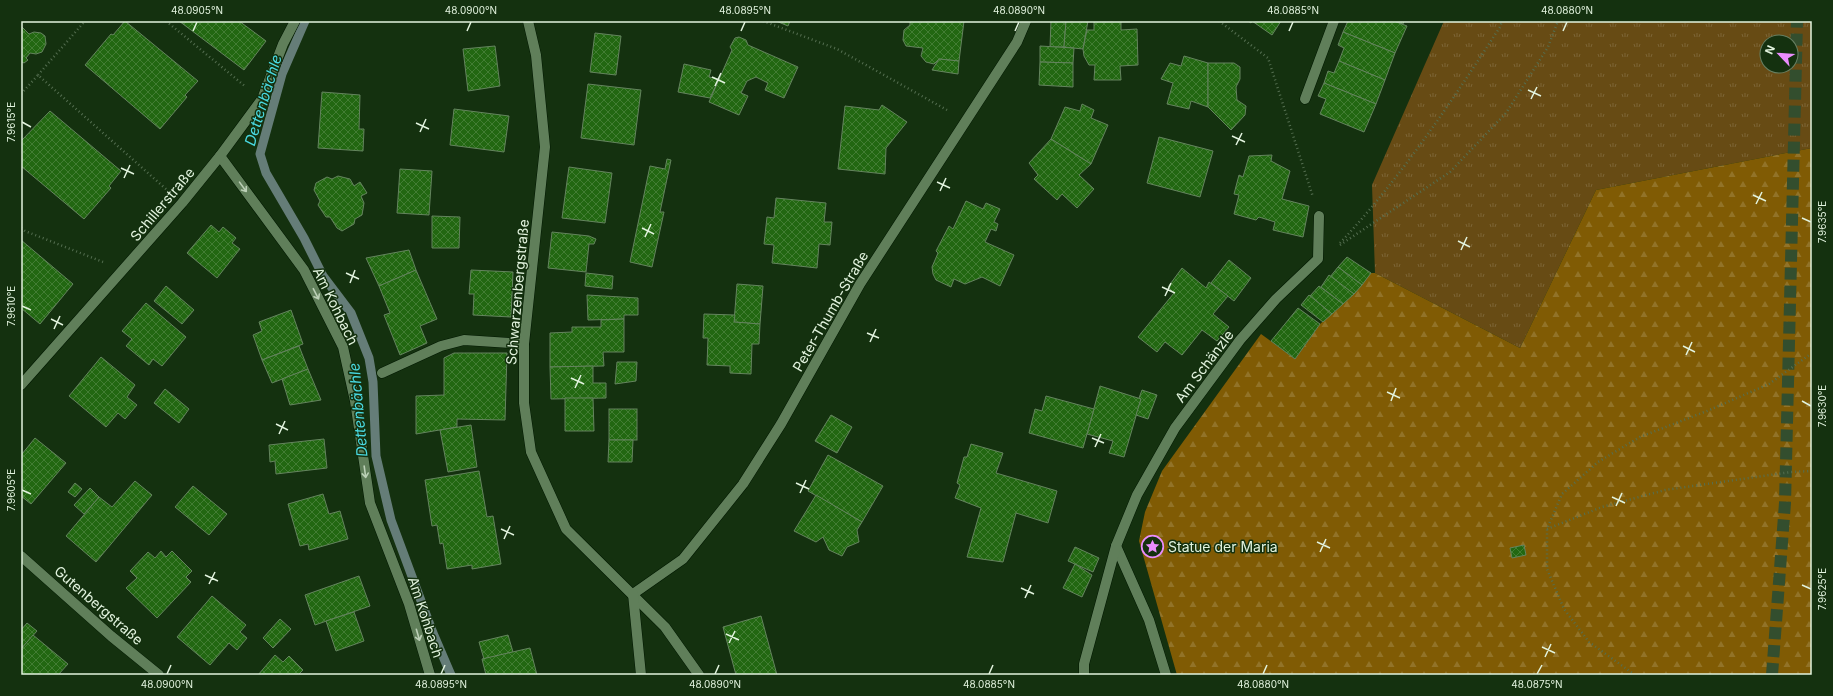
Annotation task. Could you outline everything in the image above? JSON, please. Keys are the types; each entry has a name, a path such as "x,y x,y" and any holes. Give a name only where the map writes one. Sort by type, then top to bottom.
{"street":[{"name":"Schillerstraße","path":"21,385 124,270 182,203 220,156 262,99 283,44 295,21"},
{"name":"Schwarzenbergstraße","path":"528,21 536,55 545,147 524,344 524,403 531,452 566,529 665,627 699,675"},
{"name":"Peter-Thumb-Straße","path":"633,594 683,559 743,484 781,424 860,284 1016,42 1026,21"},
{"path":"1305,99 1334,21"},
{"name":"Am Kohbach","path":"220,156 304,270 343,347 355,401 370,503 409,604 430,675"},
{"name":"Am Schänzle","path":"1116,546 1137,495 1175,428 1240,340 1276,299 1318,259 1319,216"},
{"path":"382,372 440,346 464,340 524,344"},
{"path":"1084,675 1084,664 1116,546"},
{"path":"1116,546 1149,620 1166,675"},
{"name":"Gutenbergstraße","path":"21,556 111,636 159,675"},
{"path":"633,594 641,675"}],"path":[{"path":"21,94 85,21"},
{"path":"166,21 226,72"},
{"path":"763,21 837,49 966,120"},
{"path":"1219,21 1268,58 1319,216"},
{"path":"1502,21 1500,27 1462,85 1371,210 1336,247 1450,172 1506,113 1548,47 1558,21"},
{"path":"38,75 182,203"},
{"path":"21,228 25,231 124,270"},
{"path":"1634,675 1589,642 1564,609 1547,569 1547,529 1562,494 1598,462 1640,437 1707,411 1769,384 1812,353"},
{"path":"1547,529 1602,507 1665,490 1791,472 1812,471"}],"green space":[{"path":"1444,21 1812,21 1812,148 1596,190 1520,348 1375,273 1372,185"},
{"path":"1812,148 1812,675 1177,675 1139,541 1145,512 1162,471 1261,334 1295,359 1320,324 1343,304 1371,273 1375,273 1520,348 1596,190"}],"building":[{"path":"125,21 198,81 185,95 187,97 160,129 85,65 111,34 113,35"},
{"path":"179,21 239,21 266,41 244,70"},
{"path":"776,21 790,21 788,26"},
{"path":"910,21 964,21 959,61 939,59 934,64 926,62 921,56 923,48 906,46 903,40 904,30 910,25"},
{"path":"1051,21 1066,21 1064,47 1050,47"},
{"path":"1066,21 1088,21 1083,49 1064,47"},
{"path":"1094,21 1121,21 1121,30 1137,29 1138,65 1120,66 1121,80 1094,80 1095,65 1089,65 1084,56 1083,49 1087,30 1094,30"},
{"path":"1252,21 1281,21 1272,35"},
{"path":"1348,21 1394,21 1407,26 1395,53 1343,32"},
{"path":"1394,21 1404,21 1403,24"},
{"path":"21,26 29,34 34,32 41,33 45,36 46,44 42,52 36,54 30,53 26,58 28,60 24,63 21,63"},
{"path":"1343,32 1395,53 1385,80 1339,61 1344,48 1338,45"},
{"path":"595,33 621,36 616,75 590,72"},
{"path":"739,37 746,40 748,45 798,67 784,98 765,90 768,83 756,77 747,81 741,93 748,96 739,115 709,102 732,50 730,47 735,38"},
{"path":"495,46 500,86 468,91 463,49"},
{"path":"1040,46 1074,48 1073,63 1040,62"},
{"path":"1184,56 1208,63 1208,107 1191,101 1189,109 1167,104 1173,83 1161,79 1170,63 1181,66"},
{"path":"939,59 959,61 958,74 932,70"},
{"path":"1339,61 1385,80 1376,104 1324,83 1328,71 1334,73"},
{"path":"1040,62 1073,63 1073,87 1039,85"},
{"path":"1208,63 1234,63 1240,67 1240,79 1236,87 1237,100 1246,106 1245,115 1231,130 1208,107"},
{"path":"684,64 711,70 709,77 719,79 710,98 678,92"},
{"path":"1324,83 1376,104 1364,132 1320,114 1326,99 1318,96"},
{"path":"588,84 641,90 634,145 581,138"},
{"path":"322,92 360,95 359,129 364,129 363,151 318,148"},
{"path":"1082,104 1094,110 1091,118 1108,125 1091,164 1051,139 1065,107 1080,111"},
{"path":"882,105 907,122 886,148 885,174 838,169 845,106 879,110"},
{"path":"454,109 509,116 504,152 450,145"},
{"path":"50,111 121,171 109,186 111,188 84,219 21,166 21,141"},
{"path":"1159,137 1213,151 1200,197 1147,183"},
{"path":"1051,139 1091,164 1079,175 1094,189 1077,208 1062,194 1057,200 1034,179 1038,175 1029,163"},
{"path":"1272,155 1271,161 1290,171 1282,199 1309,206 1303,237 1273,230 1275,222 1259,217 1256,220 1234,214 1239,195 1234,194 1239,175 1243,177 1249,156"},
{"path":"667,159 671,160 660,212 664,212 652,267 630,262 650,166 665,169"},
{"path":"569,167 612,173 605,223 562,218"},
{"path":"400,169 432,171 429,215 397,213"},
{"path":"338,176 350,179 354,186 360,182 367,193 361,196 364,203 362,215 355,219 354,224 342,231 337,228 330,217 326,217 318,205 320,201 314,190 316,183 327,177 332,179"},
{"path":"776,198 826,203 824,222 832,222 830,245 819,244 817,268 772,263 774,245 764,244 767,217 774,218"},
{"path":"966,201 983,209 986,203 1000,209 994,222 998,224 996,231 991,229 985,242 1014,255 1000,286 982,277 965,284 954,279 951,287 936,280 933,274 932,267 938,253 936,251 949,226 953,229"},
{"path":"432,216 460,217 459,248 432,248"},
{"path":"211,225 219,232 223,227 236,238 232,243 240,249 217,278 187,253"},
{"path":"552,232 589,236 596,239 594,244 589,244 586,272 548,268"},
{"path":"21,240 73,284 40,324 21,308"},
{"path":"409,250 416,270 379,286 366,258"},
{"path":"1347,257 1371,273 1362,285 1338,267"},
{"path":"1229,260 1251,278 1234,301 1211,283"},
{"path":"1338,267 1362,285 1354,294 1330,277"},
{"path":"1182,268 1206,288 1209,282 1228,296 1213,314 1229,327 1217,341 1202,330 1182,355 1165,342 1157,352 1138,337 1174,293 1168,287"},
{"path":"416,270 437,319 420,326 427,343 400,355 384,315 390,313 379,286"},
{"path":"471,270 513,272 511,317 473,315 474,294 469,294"},
{"path":"586,273 613,276 612,289 585,286"},
{"path":"1329,275 1354,294 1343,304 1321,287"},
{"path":"737,284 763,286 760,324 734,322"},
{"path":"166,286 194,310 182,324 154,301"},
{"path":"1319,286 1343,304 1332,314 1310,296"},
{"path":"587,295 638,298 638,315 624,315 624,319 588,320"},
{"path":"1309,295 1332,314 1323,322 1301,305"},
{"path":"146,303 186,337 162,366 153,359 149,365 126,346 132,339 122,331"},
{"path":"1298,308 1320,324 1295,359 1271,341"},
{"path":"291,310 303,344 262,360 253,335 262,331 259,322"},
{"path":"704,314 735,315 734,322 760,324 759,344 752,344 751,374 730,373 730,366 707,365 708,338 703,338"},
{"path":"624,319 624,352 603,352 604,366 550,367 550,333 572,332 572,327 601,327 601,320"},
{"path":"299,346 308,369 272,383 262,360"},
{"path":"454,353 507,353 505,420 457,419 457,427 416,434 416,396 444,395 444,358"},
{"path":"101,357 135,385 127,397 137,405 125,419 118,413 106,427 69,396"},
{"path":"617,362 637,362 636,381 615,384"},
{"path":"593,366 593,383 606,383 606,398 551,399 550,367"},
{"path":"308,369 321,400 290,405 282,379"},
{"path":"1100,386 1141,399 1124,457 1109,453 1113,441 1087,434"},
{"path":"165,389 189,409 179,423 154,403"},
{"path":"1142,390 1157,395 1148,419 1136,415"},
{"path":"1046,396 1094,409 1083,448 1029,433 1035,409 1042,411"},
{"path":"565,398 593,398 594,431 565,431"},
{"path":"609,409 637,409 637,440 609,440"},
{"path":"831,415 852,427 837,453 815,441"},
{"path":"471,425 477,467 448,472 440,430"},
{"path":"35,438 66,463 31,504 21,496 21,453 22,454"},
{"path":"324,439 327,468 276,474 275,461 270,462 269,445"},
{"path":"609,440 633,440 632,462 608,462"},
{"path":"971,444 1003,453 996,473 1057,491 1048,523 1016,513 1003,562 967,557 981,508 955,498 960,485 957,483 964,457 967,457"},
{"path":"828,455 883,486 862,522 808,491"},
{"path":"479,471 487,517 493,516 501,564 472,569 472,565 447,569 443,543 440,544 437,525 432,526 425,480"},
{"path":"135,481 152,495 96,562 66,536 99,497 112,507"},
{"path":"75,483 82,489 75,497 68,492"},
{"path":"193,486 227,514 209,535 175,507"},
{"path":"90,488 99,497 84,514 74,505"},
{"path":"323,494 329,514 340,511 348,539 309,550 308,544 300,546 288,504"},
{"path":"816,495 862,522 857,530 859,542 847,547 842,556 829,550 823,537 816,542 794,531"},
{"path":"1524,545 1526,555 1512,558 1510,548"},
{"path":"1075,547 1099,558 1093,572 1068,561"},
{"path":"161,551 166,557 172,551 192,571 186,577 191,582 157,618 126,588 137,578 130,571 148,552 155,558"},
{"path":"1075,564 1092,575 1082,597 1063,588"},
{"path":"359,576 370,606 315,625 305,595"},
{"path":"212,596 246,625 240,632 247,638 237,650 229,643 210,665 177,637"},
{"path":"354,612 364,641 336,651 326,621"},
{"path":"761,616 777,675 736,675 723,627"},
{"path":"280,619 291,629 273,648 263,638"},
{"path":"27,623 37,631 21,649 21,630"},
{"path":"33,635 68,664 58,675 21,675 21,649"},
{"path":"508,635 513,652 484,659 479,642"},
{"path":"530,648 537,675 486,675 482,659"},
{"path":"275,655 283,662 289,656 303,670 298,675 258,675"}],"waterway":[{"name":"Dettenbächle","path":"305,21 282,74 260,154 266,173 304,238 323,276 351,313 369,358 373,382 376,456 391,520 433,633 451,675"}],"tunnel":[{"path":"1772,675 1785,503 1797,21"}],"place":[{"name":"Statue der Maria","path":"1153,546"}]}
